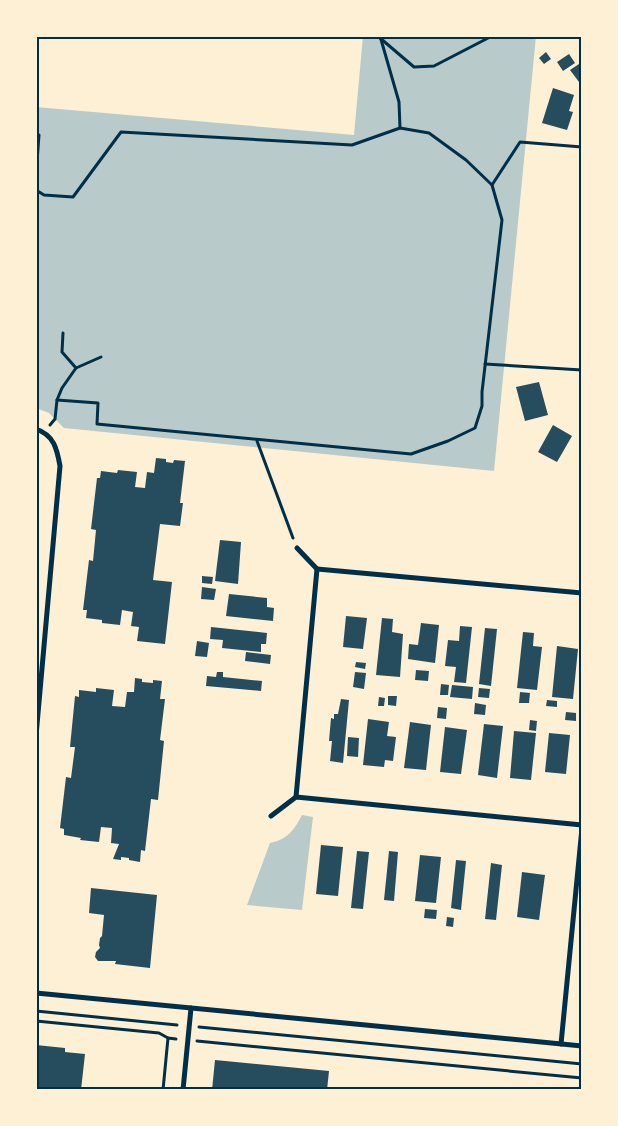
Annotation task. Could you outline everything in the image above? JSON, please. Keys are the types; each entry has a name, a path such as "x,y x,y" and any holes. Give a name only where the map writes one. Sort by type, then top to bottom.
{"street":[{"path":"36,429 44,432 56,446 60,466 36,736"},
{"path":"297,548 317,569 582,592"},
{"path":"296,798 317,569"},
{"path":"271,816 296,798 582,827 561,1044"},
{"path":"36,994 582,1046"},
{"path":"183,1090 191,1008"}],"path":[{"path":"380,37 414,67 434,66 492,36"},
{"path":"380,37 399,102 400,128"},
{"path":"36,190 44,195 73,196 121,132 352,145 400,128 429,133 466,160 492,185 502,220 485,364 482,406 475,428 448,441 411,454 257,441 96,424 98,404 58,400"},
{"path":"36,176 38,135"},
{"path":"492,185 520,142 582,147"},
{"path":"63,333 62,352 76,368"},
{"path":"44,432 55,420 62,388 76,368 101,356"},
{"path":"485,364 582,370"},
{"path":"257,441 297,548"},
{"path":"36,1011 162,1024"},
{"path":"36,1022 159,1033 168,1038 582,1078"},
{"path":"212,1028 582,1064"},
{"path":"163,1090 168,1038"}],"shaded area":[{"path":"363,36 536,36 494,471 64,428 49,413 36,408 36,107 354,135"},
{"path":"302,815 313,817 302,910 247,905 270,843 286,837"}],"building":[{"path":"546,52 551,59 544,64 539,58"},
{"path":"569,54 575,63 563,71 557,62"},
{"path":"582,62 582,86 570,70"},
{"path":"553,88 574,95 569,111 573,112 567,130 542,123"},
{"path":"539,382 548,415 525,421 516,387"},
{"path":"553,425 572,436 557,462 538,452"},
{"path":"156,458 166,459 166,462 173,463 174,460 185,461 180,503 183,503 180,526 160,524 153,580 172,582 165,644 137,641 139,627 131,626 133,612 122,610 120,625 102,623 102,620 86,618 87,610 83,610 89,560 93,561 96,530 91,529 97,478 100,478 101,471 117,473 118,470 137,472 135,487 145,488 147,472 154,473"},
{"path":"220,540 241,542 238,584 215,581"},
{"path":"202,576 213,577 212,584 202,583"},
{"path":"202,587 216,589 214,600 201,599"},
{"path":"229,594 267,598 267,607 274,608 273,621 226,616"},
{"path":"346,616 367,618 363,649 343,647"},
{"path":"382,618 393,619 392,632 403,634 400,677 376,675"},
{"path":"421,623 439,625 435,663 408,659 409,644 418,645"},
{"path":"460,626 472,627 466,683 454,682 456,667 445,666 448,640 459,641"},
{"path":"211,627 267,633 266,644 261,644 261,652 222,648 223,640 210,639"},
{"path":"485,628 497,629 491,686 479,684"},
{"path":"523,632 534,633 533,646 542,647 537,690 517,688"},
{"path":"197,641 209,643 207,657 195,656"},
{"path":"557,646 578,649 573,699 552,697"},
{"path":"246,652 271,655 270,664 245,661"},
{"path":"356,662 366,663 365,669 355,667"},
{"path":"416,670 429,671 428,681 415,680"},
{"path":"217,672 223,672 223,677 262,681 261,691 206,686 207,676 216,677"},
{"path":"355,672 366,673 364,689 353,687"},
{"path":"135,678 142,679 142,682 153,683 153,680 162,681 160,699 165,699 160,740 164,741 158,800 151,799 145,851 141,850 140,862 121,857 121,860 113,859 119,844 111,843 112,828 101,827 99,842 80,840 81,838 64,835 64,829 60,828 66,777 71,778 75,747 70,747 75,696 79,697 79,690 96,692 96,688 114,690 112,706 125,707 127,692 134,692"},
{"path":"441,684 449,685 448,695 440,695"},
{"path":"452,685 473,687 472,699 450,697"},
{"path":"479,688 490,689 489,698 478,697"},
{"path":"520,692 530,693 529,703 519,703"},
{"path":"388,696 397,696 396,706 388,705"},
{"path":"379,697 385,698 384,706 378,706"},
{"path":"341,699 349,700 343,763 330,761 332,741 329,741 331,718 334,719 334,714 338,714"},
{"path":"547,700 557,701 557,707 546,706"},
{"path":"475,703 486,705 485,715 474,714"},
{"path":"438,707 447,708 446,719 437,718"},
{"path":"566,712 576,713 576,721 565,720"},
{"path":"368,719 389,722 387,736 396,737 393,761 385,760 384,767 363,765"},
{"path":"530,720 537,721 536,731 529,730"},
{"path":"410,722 431,725 426,770 404,768"},
{"path":"484,724 503,726 497,778 478,775"},
{"path":"445,727 467,730 461,774 440,772"},
{"path":"514,731 536,733 531,780 510,778"},
{"path":"549,733 570,735 566,774 545,772"},
{"path":"348,737 359,738 358,757 347,756"},
{"path":"321,845 343,847 338,896 316,894"},
{"path":"357,851 369,852 363,909 351,908"},
{"path":"389,851 398,852 394,901 384,900"},
{"path":"420,855 441,857 436,903 415,901"},
{"path":"456,860 466,861 461,910 451,908"},
{"path":"491,863 502,865 496,920 485,919"},
{"path":"522,872 545,875 539,920 517,917"},
{"path":"91,888 157,895 150,968 115,964 116,961 98,961 95,957 96,952 100,948 104,915 89,913"},
{"path":"425,909 437,910 436,919 424,918"},
{"path":"447,917 454,918 453,927 446,926"},
{"path":"36,1045 65,1048 65,1052 85,1054 81,1090 36,1090"},
{"path":"215,1060 329,1071 327,1090 212,1090"}]}
